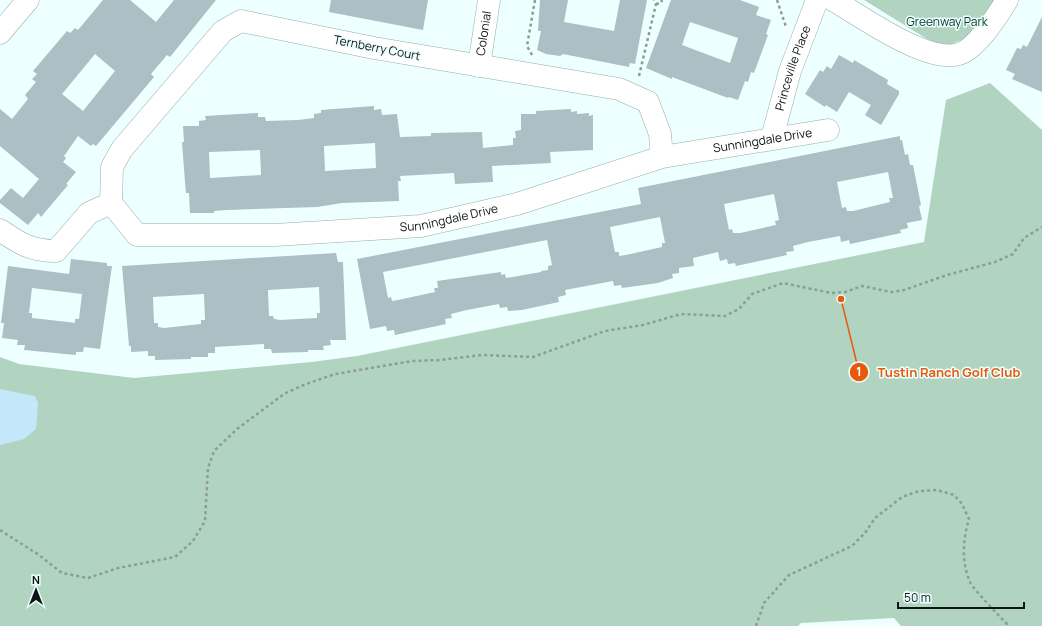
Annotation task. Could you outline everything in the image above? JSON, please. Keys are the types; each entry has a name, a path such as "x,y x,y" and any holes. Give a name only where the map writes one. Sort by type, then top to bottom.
{"street":[{"path":"0,33 28,0"},
{"name":"Colonial","path":"479,66 489,0"},
{"name":"Princeville Place","path":"772,138 790,71 817,0"},
{"path":"833,0 902,40 931,54 945,57 960,54 969,47 996,17 1007,0"},
{"name":"Ternberry Court","path":"111,203 112,167 122,149 223,31 241,21 374,48 619,89 648,102 660,134 662,156"},
{"name":"Sunningdale Drive","path":"111,203 137,235 275,235 421,226 517,204 662,156 828,130"},
{"path":"0,230 19,244 40,250 56,250 89,213 111,203"}],"path":[{"path":"533,58 527,46 535,0"},
{"path":"639,76 656,4 654,0"},
{"path":"656,4 661,3 662,0"},
{"path":"777,0 786,27"},
{"path":"0,530 62,573 88,578 118,568 175,557 193,541 205,521 208,468 214,451 237,429 284,394 306,384 334,374 412,361 440,360 482,355 533,357 605,331 643,325 681,314 725,316 739,309 752,294 783,283 831,293 845,292 862,286 891,292 904,290 947,275 995,262 1013,254 1024,238 1042,227"},
{"path":"756,626 764,603 789,575 852,546 875,518 902,497 919,491 937,490 954,495 962,504 969,519 964,538 964,558 970,583 1009,626"}],"green space":[{"name":"Greenway Park","path":"864,0 996,0 971,35 952,44 935,44"},
{"path":"990,83 1042,130 1042,626 901,626 894,618 801,623 798,626 0,626 0,357 19,364 134,378 312,362 357,356 924,242 946,100"}],"water":[{"path":"0,389 35,396 38,403 36,429 24,439 0,445"}],"building":[{"path":"103,0 130,0 156,22 174,0 216,0 170,57 167,55 151,74 154,77 96,146 93,144 91,146 78,136 64,156 66,158 63,162 76,172 66,184 68,185 41,217 38,213 28,225 0,203 0,200 11,188 23,198 39,179 0,146 0,109 12,119 28,99 25,95 36,82 32,79 37,74 33,71 67,31 70,33 75,28 78,30","holes":["95,54 115,71 83,111 62,94"]},
{"path":"331,0 428,0 423,30 329,12"},
{"path":"540,0 568,0 564,22 614,31 620,0 647,0 635,64 630,63 629,67 563,54 560,56 546,54 537,50 541,31 538,31"},
{"path":"671,0 740,0 759,7 756,15 771,20 766,34 768,35 754,73 751,72 748,82 745,81 738,100 728,98 672,77 672,79 646,68","holes":["690,22 738,38 730,63 682,45"]},
{"path":"1042,17 1042,92 1012,79 1015,74 1006,70 1017,48 1021,49 1023,45 1027,47"},
{"path":"839,55 853,63 854,60 888,80 887,84 899,91 899,94 881,125 865,115 871,105 849,92 837,112 826,105 825,107 805,94 820,70 823,72 827,66 831,69"},
{"path":"374,106 374,110 381,109 382,115 397,114 400,137 431,136 431,133 482,132 483,148 513,145 513,138 516,138 515,131 521,130 521,114 536,114 536,111 571,109 571,112 577,111 577,114 589,113 589,116 593,115 593,150 550,152 551,163 492,166 493,182 455,184 454,173 400,176 401,181 398,181 399,201 342,203 317,207 226,210 214,211 214,213 190,213 189,193 186,193 185,182 182,142 184,142 183,126 199,126 199,121 206,120 205,116 258,113 258,117 265,117 266,121 298,120 314,118 314,114 321,113 321,110","holes":["375,143 376,168 325,171 324,146","260,150 261,175 210,178 209,152"]},
{"path":"900,136 905,155 908,154 910,165 913,165 921,205 919,206 922,220 907,223 908,228 900,230 901,233 850,244 849,240 841,242 840,236 808,242 793,246 794,251 786,252 787,255 736,266 735,263 728,264 727,259 720,261 718,252 693,258 694,266 679,268 679,273 672,274 673,278 658,283 622,288 621,285 614,286 613,281 565,290 566,295 558,297 559,302 522,310 508,311 507,307 500,308 499,304 467,310 451,314 452,318 445,319 446,324 395,335 394,330 387,331 386,326 370,329 357,259 641,204 638,188","holes":["888,172 893,198 889,198 890,202 853,211 847,211 846,207 842,208 837,182","774,194 779,220 775,221 776,225 740,233 733,233 732,229 729,230 724,204","660,217 665,243 662,243 662,247 619,256 619,252 615,252 610,227","547,240 552,265 548,266 548,270 541,272 506,278 505,274 501,275 501,272 437,281 438,288 434,288 435,292 392,301 391,297 388,298 383,272"]},
{"path":"336,253 338,262 343,262 346,340 330,340 331,345 323,346 324,350 308,350 308,352 272,353 271,349 264,349 264,344 215,347 215,353 208,353 208,357 155,360 155,356 148,356 148,351 131,352 131,346 129,346 122,266","holes":["319,287 320,313 317,313 317,318 280,320 274,319 273,316 269,316 268,290","204,294 205,320 201,320 201,324 164,328 158,327 158,323 154,323 153,297"]},
{"path":"71,259 107,263 107,266 112,266 100,349 84,347 83,352 76,352 76,355 24,350 25,345 17,345 18,340 2,338 4,323 1,323 8,266 69,274","holes":["32,288 82,294 79,319 75,319 75,323 32,318 32,313 29,313"]}],"place":[{"name":"Tustin Ranch Golf Club","path":"841,299"}]}
